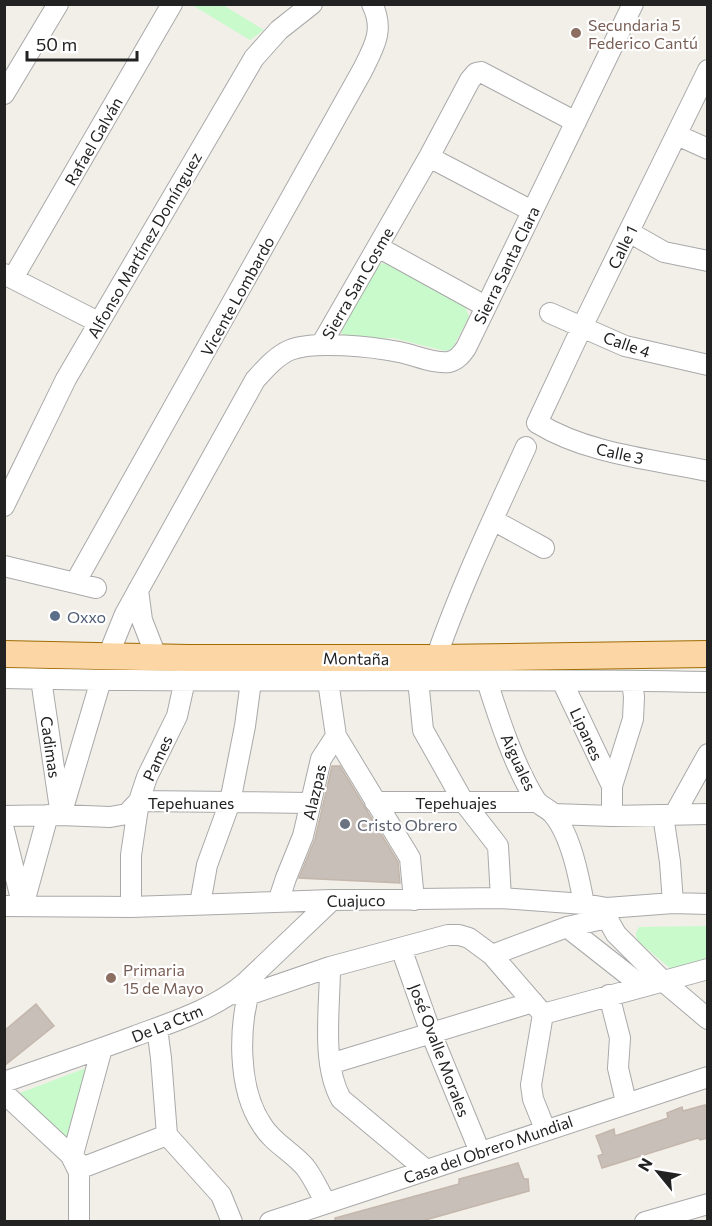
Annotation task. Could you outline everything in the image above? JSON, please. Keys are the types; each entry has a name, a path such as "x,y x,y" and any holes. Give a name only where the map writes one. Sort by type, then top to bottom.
{"main road":[{"name":"Montaña","path":"4,654 156,656 187,670 385,669 435,658 708,654"}],"street":[{"path":"4,94 58,4"},
{"name":"Rafael Galván","path":"9,276 172,4"},
{"name":"Alfonso Martínez Domínguez","path":"4,506 66,379 254,58 279,30 312,4"},
{"name":"Vicente Lombardo","path":"75,583 376,45 378,16 372,4"},
{"name":"Sierra Santa Clara","path":"321,345 388,351 442,362 452,361 461,356 633,4"},
{"name":"Calle 1","path":"537,423 708,70"},
{"name":"Sierra San Cosme","path":"108,656 125,614 255,380 276,359 291,350 321,345 429,157 470,80 481,72 576,122"},
{"path":"677,135 708,149"},
{"path":"429,157 532,211"},
{"path":"629,232 664,252 708,261"},
{"path":"378,247 485,306"},
{"path":"9,276 98,322"},
{"name":"Calle 4","path":"550,313 625,346 708,365"},
{"name":"Calle 3","path":"537,423 559,437 591,448 708,471"},
{"path":"435,658 449,619 526,447"},
{"path":"493,520 544,548"},
{"path":"4,566 96,588"},
{"path":"138,590 142,620 156,656"},
{"name":"Montaña","path":"4,678 101,680 187,670 250,681 328,681 385,669 418,679 708,682"},
{"name":"Pames","path":"131,907 130,855 139,801 147,777 177,716 187,670"},
{"name":"Cadimas","path":"14,906 55,815 41,679"},
{"path":"418,679 423,730 463,801 498,846 501,898"},
{"path":"55,815 101,680"},
{"path":"200,904 207,865 230,802 245,726 250,681"},
{"path":"328,681 336,736 410,858 414,900"},
{"name":"Aiguales","path":"487,681 501,723 537,802 553,814 575,860 584,904"},
{"name":"Lipanes","path":"562,681 612,786"},
{"name":"Lipanes","path":"612,816 612,786 633,719 632,681"},
{"name":"Alazpas","path":"278,902 303,836 321,759 336,736"},
{"path":"672,903 669,815 708,754"},
{"name":"Tepehuanes","path":"4,816 110,817 127,814 139,801 311,803"},
{"name":"Tepehuajes","path":"375,802 537,802"},
{"path":"553,814 612,816 708,814"},
{"path":"4,830 14,906"},
{"name":"Cuajuco","path":"14,906 131,907 332,900 501,898 584,904 607,913 672,903 708,904"},
{"name":"De La Ctm","path":"4,1082 157,1028 240,994 255,973 332,900"},
{"path":"492,955 607,913 616,934 663,981 708,1019"},
{"path":"567,927 642,986"},
{"path":"326,1203 305,1167 262,1127 251,1106 242,1062 245,1009 240,994 448,935 469,938 492,955 538,1008 531,1085 532,1099 545,1129"},
{"name":"José Ovalle Morales","path":"401,948 431,1033 480,1152"},
{"path":"330,967 330,1064 333,1085 340,1099 426,1170"},
{"path":"330,1064 431,1033 538,1008 609,995 708,969"},
{"path":"609,995 620,1038 618,1068 626,1102"},
{"path":"157,1028 167,1135 221,1195 232,1221"},
{"path":"79,1221 78,1165 102,1048"},
{"name":"Casa del Obrero Mundial","path":"270,1221 626,1102 708,1077"},
{"path":"4,1093 62,1146 78,1165"},
{"path":"78,1165 167,1135"},
{"path":"645,1221 665,1218 708,1204"}],"green space":[{"path":"192,5 223,5 264,30 250,40"},
{"path":"386,263 465,306 469,317 452,349 445,351 393,338 343,338 341,329 378,264"},
{"path":"707,926 707,965 677,974 639,942 636,936 639,927"},
{"path":"91,1066 75,1141 65,1140 20,1093"}],"building":[{"name":"Cristo Obrero","path":"332,766 340,766 398,862 400,883 299,878 315,839"},
{"path":"36,1004 54,1026 4,1066 4,1031"},
{"path":"705,1105 708,1111 708,1138 700,1140 698,1138 602,1168 598,1156 603,1154 596,1136 614,1129 615,1136 668,1118 667,1113 682,1107 683,1111"},
{"path":"518,1163 524,1179 528,1179 529,1191 422,1221 335,1221 335,1218 459,1184 459,1179"}],"place":[{"name":"Secundaria 5 Federico Cantú","path":"576,33"},
{"name":"Oxxo","path":"55,616"},
{"name":"Cristo Obrero","path":"345,824"},
{"name":"Primaria 15 de Mayo","path":"111,978"}]}
